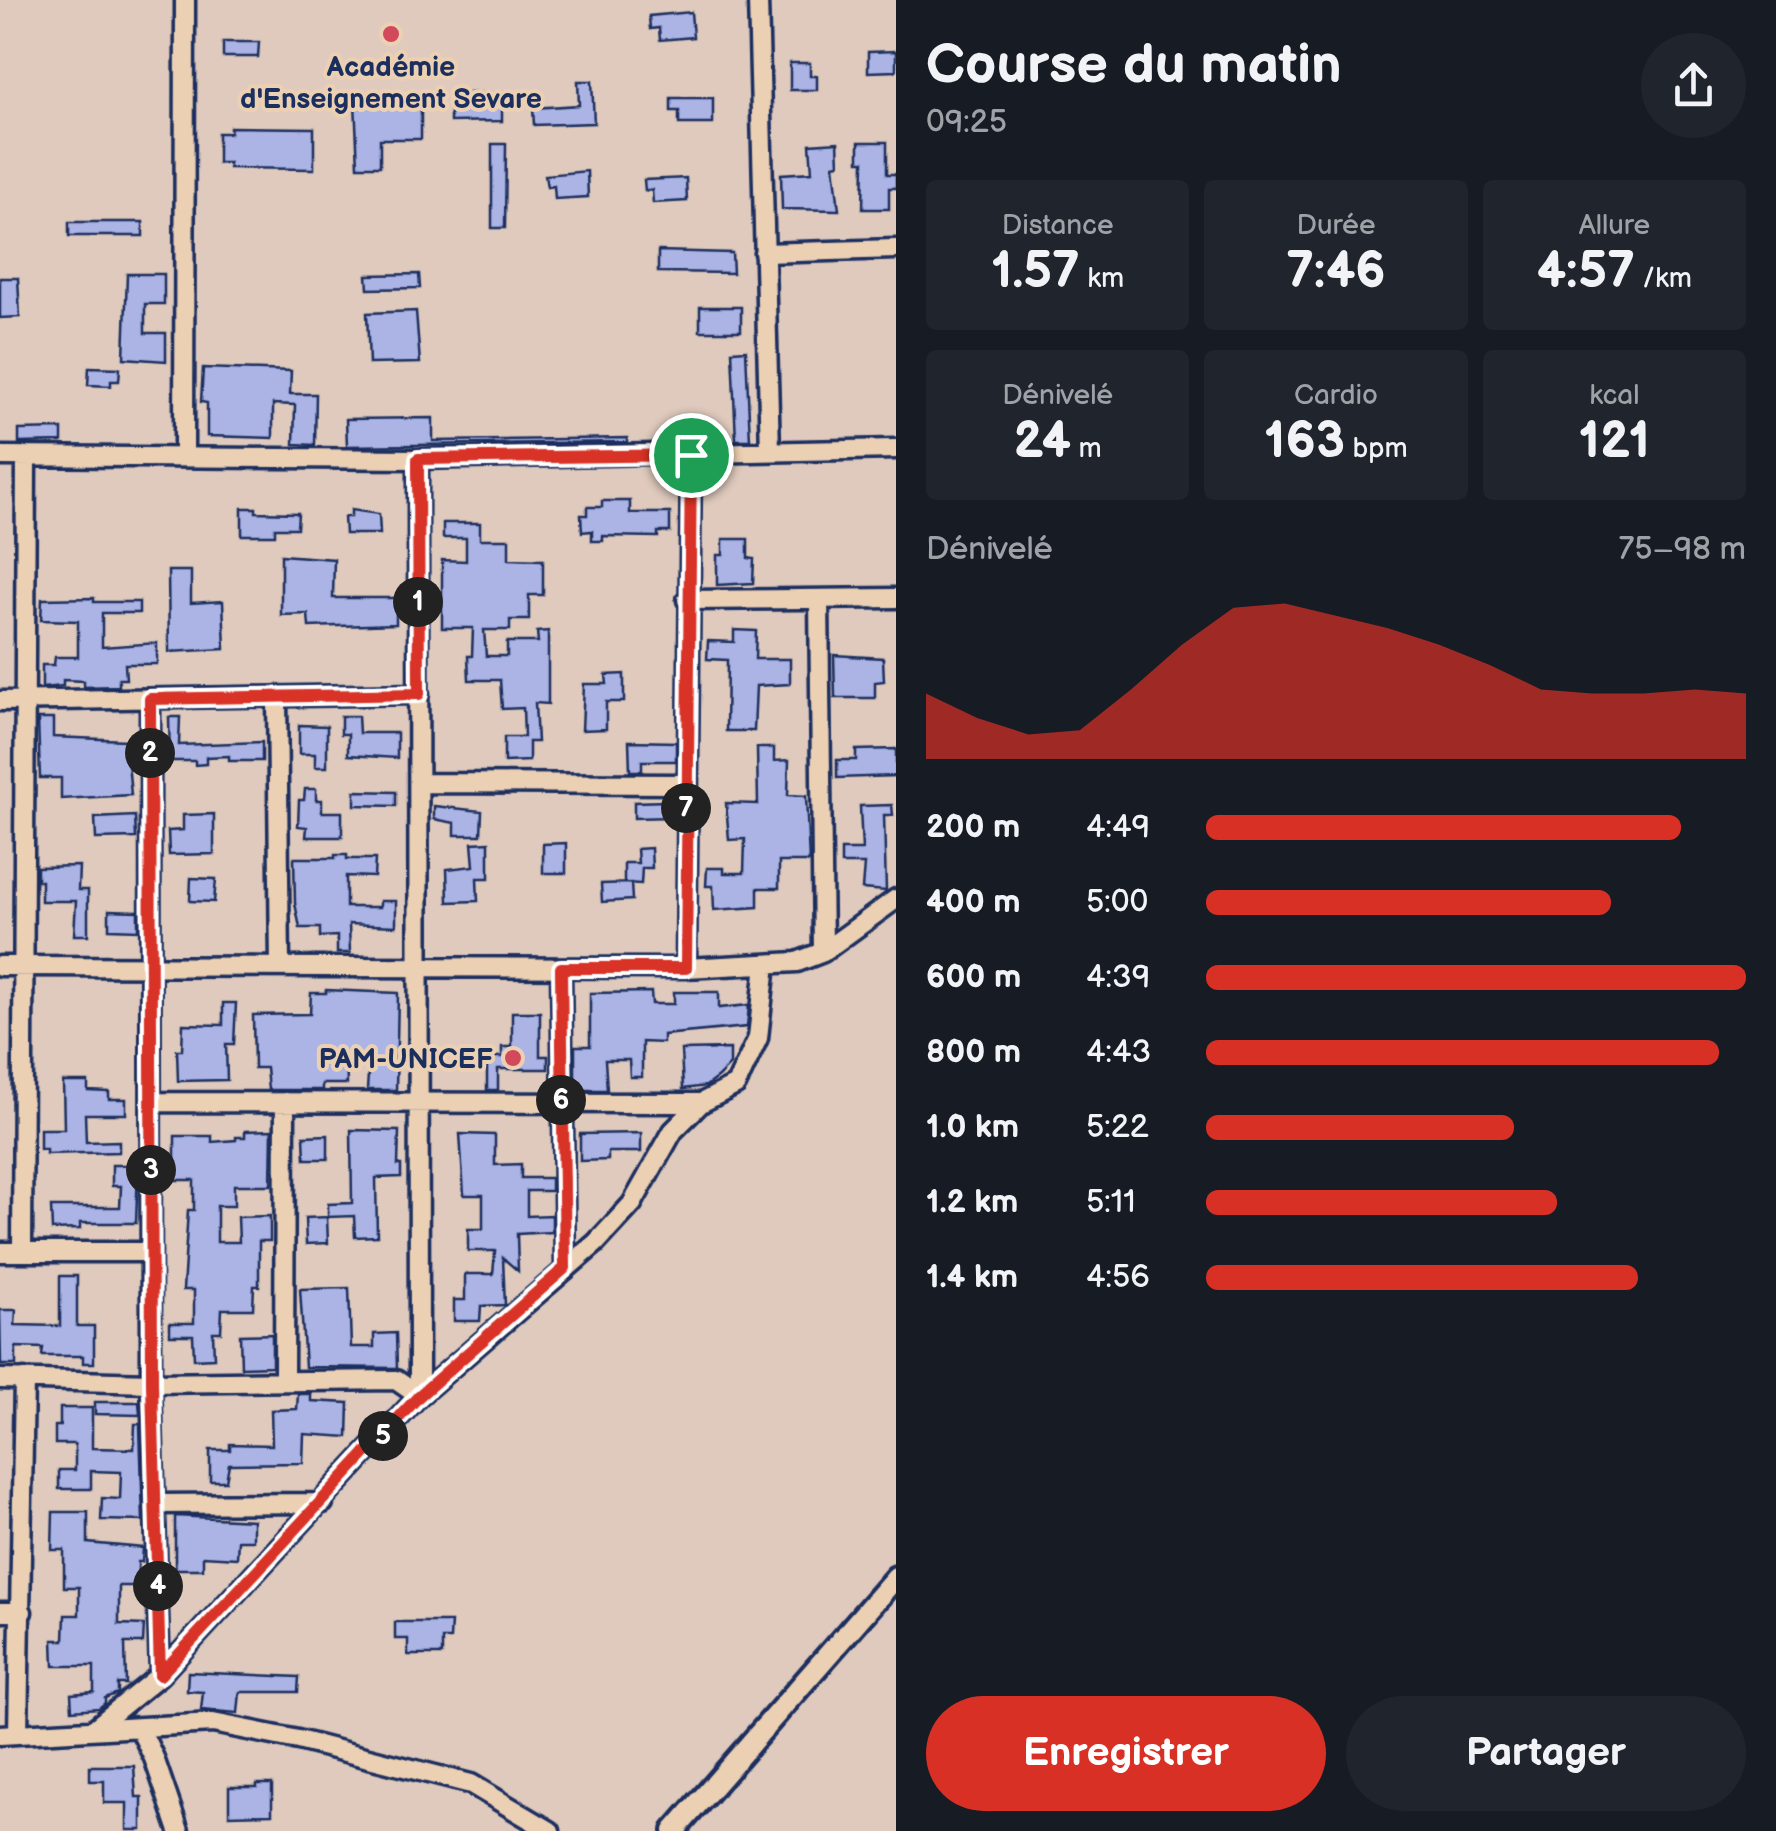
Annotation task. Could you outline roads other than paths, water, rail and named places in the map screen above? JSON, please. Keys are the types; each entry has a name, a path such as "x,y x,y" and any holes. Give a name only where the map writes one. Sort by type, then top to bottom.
{"street":[{"path":"184,457 185,0"},
{"path":"758,0 770,451"},
{"path":"764,253 896,249"},
{"path":"0,456 418,459 896,449"},
{"path":"686,968 691,455"},
{"path":"22,1252 26,456"},
{"path":"418,459 419,1396"},
{"path":"687,600 896,598"},
{"path":"819,599 823,952"},
{"path":"0,702 419,694"},
{"path":"278,696 280,967"},
{"path":"150,699 152,1383 160,1675"},
{"path":"420,784 686,784"},
{"path":"0,966 686,968 797,962 823,952 896,899"},
{"path":"95,1728 160,1675 419,1396 596,1243 632,1204 673,1132 701,1104 736,1085 758,1038 766,964"},
{"path":"561,968 565,1268"},
{"path":"151,1102 701,1104"},
{"path":"284,1381 285,1102"},
{"path":"0,1252 151,1252"},
{"path":"0,1379 152,1383 396,1380 419,1396"},
{"path":"24,1379 22,1612 9,1734 213,1723 298,1740 471,1784 550,1831"},
{"path":"156,1504 323,1502"},
{"path":"674,1831 896,1577"},
{"path":"0,1612 22,1612"},
{"path":"140,1729 179,1831"}],"place":[{"name":"Académie d'Enseignement Sevare","path":"391,34"},
{"name":"PAM-UNICEF","path":"513,1058"}]}
